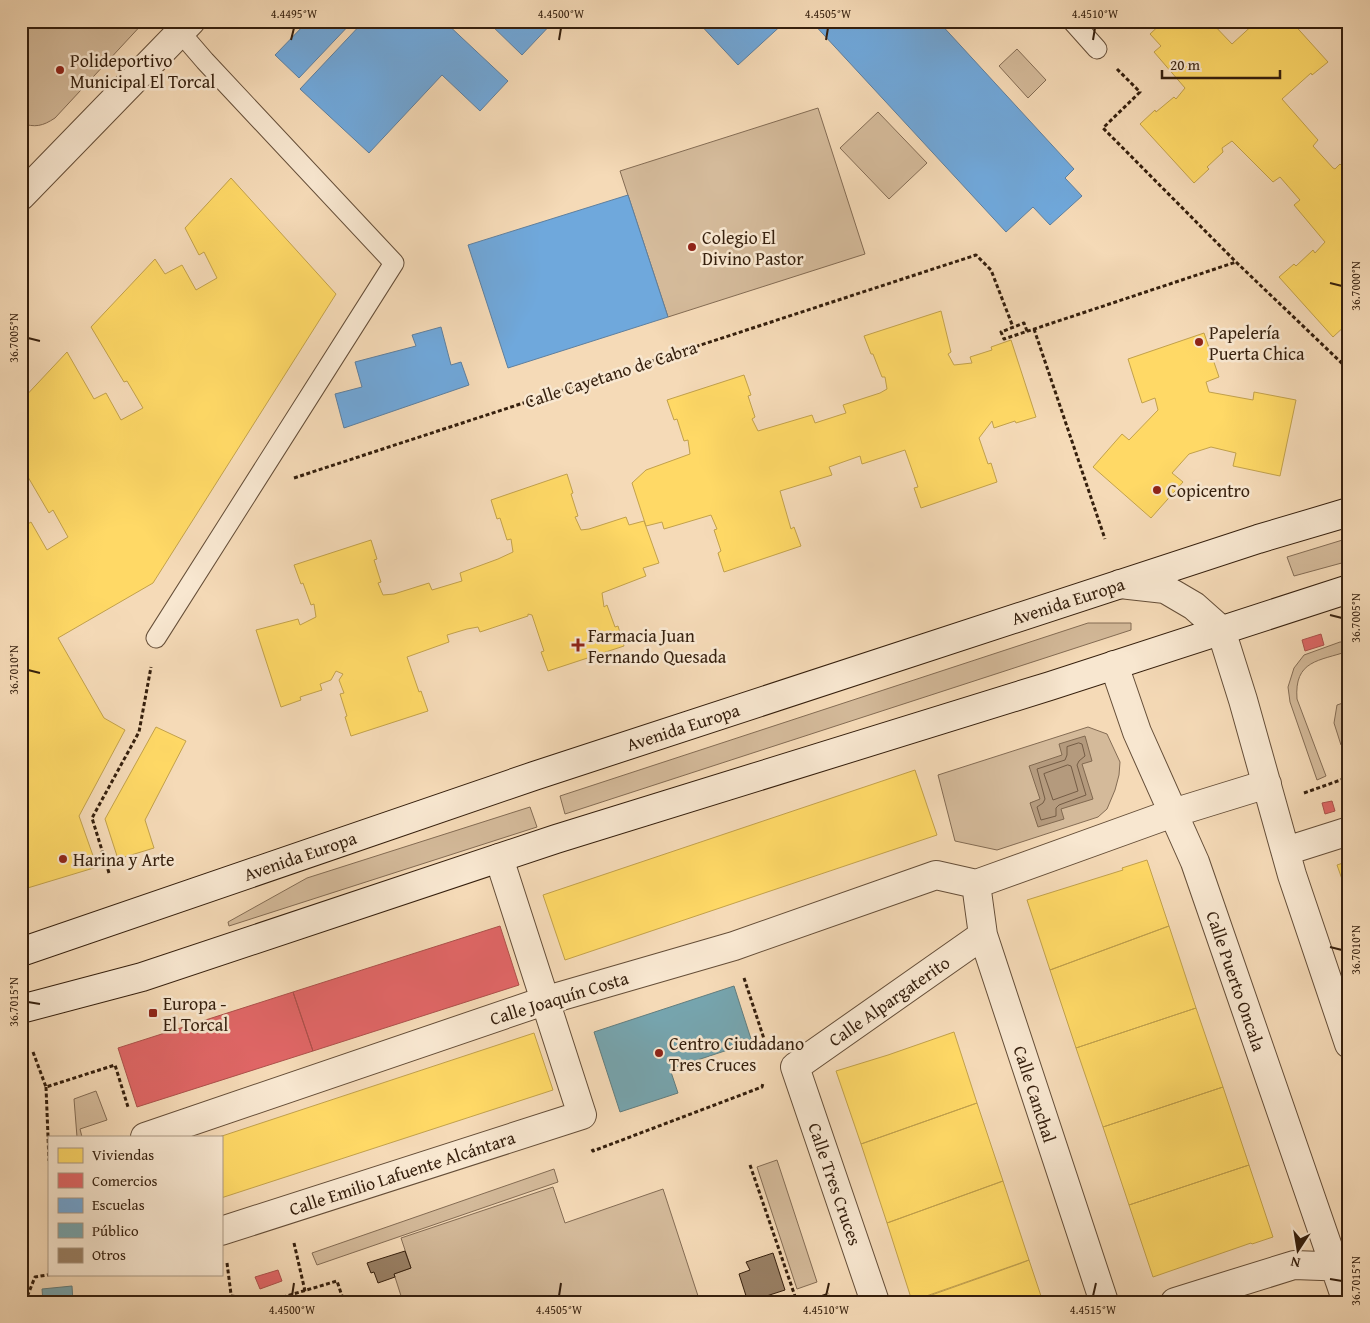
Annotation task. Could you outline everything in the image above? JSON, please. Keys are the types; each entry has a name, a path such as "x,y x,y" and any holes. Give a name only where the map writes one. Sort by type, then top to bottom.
{"street":[{"path":"21,196 185,27"},
{"name":"Avenida Europa","path":"21,952 534,776 1120,584 1349,512"},
{"path":"1120,584 1165,589 1194,606 1221,630 1286,851 1349,1044"},
{"path":"21,1009 142,977 498,858 1114,665 1349,589"},
{"name":"Calle Puerto Oncala","path":"1114,665 1137,732 1195,862 1342,1266 1347,1302"},
{"path":"976,884 1173,813 1270,794"},
{"path":"1286,851 1349,832"},
{"path":"498,858 582,1115"},
{"name":"Calle Joaquín Costa","path":"148,1136 544,1001 734,946 936,875 976,884"},
{"name":"Calle Canchal","path":"976,884 983,936 1104,1302"},
{"name":"Calle Alpargaterito","path":"796,1067 983,936"},
{"name":"Calle Tres Cruces","path":"796,1067 875,1302"},
{"name":"Calle Emilio Lafuente Alcántara","path":"222,1231 582,1115"},
{"path":"1175,1302 1294,1265 1342,1266"}],"lane":[{"path":"1072,21 1097,49"},
{"path":"156,638 394,263 205,61 185,27"}],"path":[{"path":"1097,49 1140,92 1103,128 1236,262 1349,370"},
{"name":"Calle Cayetano de Cabra","path":"246,494 344,460 976,254 992,270 1013,328"},
{"path":"1027,331 1024,323 1002,332 1004,339 1236,262"},
{"path":"1034,329 1105,539"},
{"path":"110,873 92,818 139,732 156,638"},
{"path":"1270,794 1349,777"},
{"path":"734,946 769,1055"},
{"path":"34,1052 46,1087 48,1136"},
{"path":"46,1087 114,1066 128,1110"},
{"path":"582,1115 593,1150 762,1087 764,1079"},
{"path":"750,1166 797,1302"},
{"path":"286,1210 305,1291"},
{"path":"25,1302 35,1277 48,1275"},
{"path":"231,1296 272,1300 337,1281 344,1302"},
{"path":"804,1302 828,1294"}],"shaded area":[{"name":"Polideportivo Municipal El Torcal","path":"21,21 145,21 55,118 47,123 35,126 21,123"},
{"path":"1017,49 1046,80 1028,98 999,66"},
{"path":"818,108 865,254 668,317 620,171"},
{"path":"878,112 927,163 889,199 840,148"},
{"path":"1349,538 1349,561 1294,576 1287,557"},
{"path":"1088,623 1131,623 1131,630 565,814 560,796"},
{"path":"1340,642 1345,642 1348,645 1349,651 1311,664 1304,669 1297,686 1297,699 1326,776 1317,780 1290,702 1288,687 1294,668 1304,655"},
{"path":"1349,701 1349,748 1341,745 1334,723 1337,705"},
{"path":"1088,727 1107,734 1120,762 1115,790 1107,809 1098,817 997,850 955,841 938,775","holes":["1063,755 1061,809 1030,803 1040,800"]},
{"path":"530,807 537,827 229,926 228,922 307,878"},
{"path":"96,1091 107,1120 80,1129 82,1136 77,1136 74,1099"},
{"path":"777,1160 817,1282 797,1289 757,1167"},
{"path":"554,1169 558,1182 317,1265 312,1253"},
{"path":"553,1187 565,1223 663,1189 700,1302 403,1302 394,1274 411,1268 401,1238"}],"water":[{"path":"1085,736 1092,761 1082,764 1093,799 1061,809 1064,819 1038,827 1030,803 1040,799 1029,766 1062,755 1059,744"}],"building: Viviendas":[{"path":"1164,21 1210,21 1232,44 1257,21 1291,21 1328,62 1312,75 1311,73 1282,99 1318,140 1313,146 1333,168 1335,169 1340,164 1349,173 1349,319 1346,321 1348,323 1333,337 1279,277 1294,264 1296,266 1313,250 1315,253 1325,242 1294,205 1300,200 1280,177 1273,182 1232,141 1222,148 1223,152 1194,183 1140,124 1155,110 1156,112 1174,97 1176,99 1185,88 1154,52 1161,46 1150,34"},
{"path":"231,178 336,294 153,583 58,638 104,718 125,730 79,816 97,867 21,890 21,528 31,522 47,550 68,537 53,510 49,513 21,465 21,401 67,352 94,399 106,393 121,420 143,408 127,381 124,382 91,327 155,259 165,274 182,265 196,290 217,278 204,252 199,255 185,228"},
{"path":"941,311 951,352 948,354 954,365 972,363 970,357 992,350 991,347 1011,340 1036,417 994,428 992,421 979,438 988,464 991,463 997,482 921,508 914,488 918,487 905,450 862,464 860,456 829,467 832,475 780,491 791,529 794,527 801,546 724,572 718,553 721,551 714,530 717,529 711,515 664,529 662,522 646,526 632,483 646,470 690,454 688,440 684,441 677,419 674,420 667,400 744,375 751,395 748,396 755,417 752,419 758,431 812,415 815,423 846,413 843,405 887,389 885,377 882,377 864,336"},
{"path":"1204,333 1219,377 1206,382 1209,392 1253,400 1254,392 1296,400 1280,476 1233,466 1236,453 1211,447 1189,454 1172,473 1183,482 1151,518 1093,467 1122,434 1129,440 1158,410 1155,398 1142,403 1128,359"},
{"path":"567,474 578,516 575,517 581,530 626,517 629,525 644,521 659,563 643,568 646,576 602,593 604,607 607,605 615,627 618,626 624,646 548,671 541,652 544,651 532,615 528,614 528,616 480,632 478,627 447,635 449,642 407,657 419,692 421,691 428,711 351,736 340,694 344,693 339,680 343,674 336,671 331,680 320,684 322,690 300,697 301,700 281,707 256,630 298,619 300,625 316,617 314,604 311,605 294,565 371,540 377,559 374,560 381,582 378,583 383,595 394,594 429,583 432,590 462,581 460,573 513,552 511,539 507,540 500,518 497,519 491,500"},
{"path":"156,727 186,741 145,820 154,848 118,859 105,819"},
{"path":"915,770 937,835 565,960 543,895"},
{"path":"1147,860 1169,926 1050,970 1027,900 1123,870 1122,868"},
{"path":"1349,861 1349,899 1337,865"},
{"path":"1169,926 1196,1008 1076,1048 1050,970"},
{"path":"1196,1008 1223,1087 1103,1127 1076,1048"},
{"path":"954,1032 977,1103 861,1144 836,1071"},
{"path":"534,1033 553,1090 222,1198 222,1136"},
{"path":"1223,1087 1249,1165 1129,1205 1103,1127"},
{"path":"977,1103 1003,1181 887,1223 861,1144"},
{"path":"1249,1165 1273,1237 1153,1277 1129,1205"},
{"path":"1003,1181 1029,1260 912,1301 887,1223"},
{"path":"1029,1260 1043,1302 912,1302 1019,1264"}],"building: Comercios":[{"path":"1321,634 1324,645 1305,651 1302,640"},
{"path":"1332,801 1335,811 1325,814 1322,803"},
{"path":"500,926 519,985 313,1051 293,992"},
{"path":"293,992 313,1051 137,1107 118,1048"},
{"path":"278,1270 282,1281 260,1289 255,1277"}],"building: Escuelas":[{"path":"308,21 353,21 299,78 275,55"},
{"path":"364,21 444,21 508,81 480,111 442,75 369,153 300,89"},
{"path":"487,21 554,21 522,55"},
{"path":"697,21 786,21 738,65"},
{"path":"811,21 938,21 1074,169 1065,178 1082,196 1050,225 1033,207 1006,232"},
{"path":"628,195 668,317 508,368 468,245"},
{"path":"441,327 451,365 461,362 469,385 344,428 335,394 362,387 355,362 416,346 412,335"}],"building: Público":[{"name":"Centro Ciudadano Tres Cruces","path":"734,986 752,1042 670,1069 678,1093 620,1112 594,1032"},
{"path":"72,1286 73,1302 43,1302 42,1289"}],"building: Otros":[{"path":"405,1251 411,1268 394,1274 395,1277 378,1283 374,1272 371,1273 367,1263"},
{"path":"773,1253 785,1290 748,1302 739,1274 750,1270 746,1262"}],"place":[{"name":"Polideportivo Municipal El Torcal","path":"60,70"},
{"name":"Colegio El Divino Pastor","path":"692,247"},
{"name":"Papelería Puerta Chica","path":"1199,342"},
{"name":"Copicentro","path":"1157,490"},
{"name":"Farmacia Juan Fernando Quesada","path":"578,645"},
{"name":"Harina y Arte","path":"63,859"},
{"name":"Europa - El Torcal","path":"153,1013"},
{"name":"Centro Ciudadano Tres Cruces","path":"659,1053"}]}
